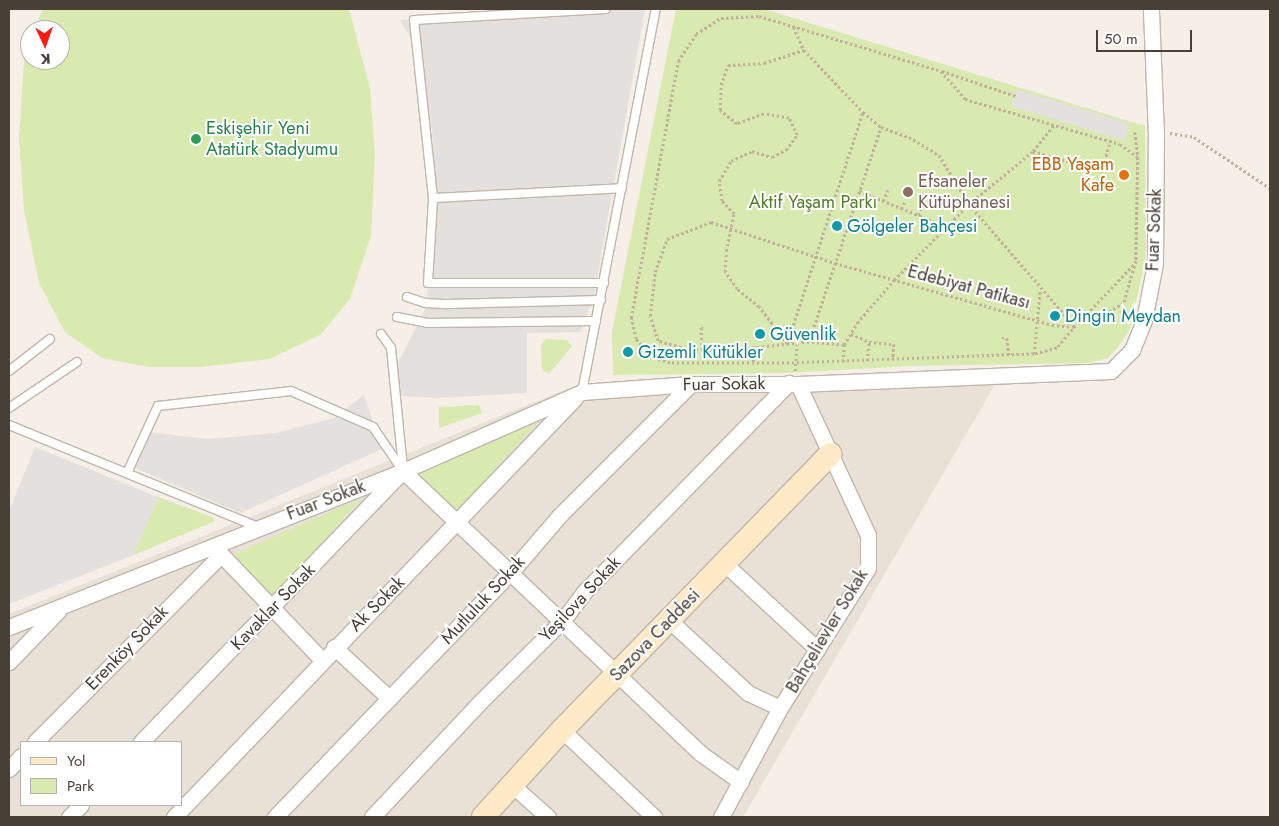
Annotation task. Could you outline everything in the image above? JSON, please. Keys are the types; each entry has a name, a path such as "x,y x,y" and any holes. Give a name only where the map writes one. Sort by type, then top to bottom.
{"street":[{"name":"Fuar Sokak","path":"9,627 63,605 217,550 258,527 403,471 582,392 691,384 794,384 1111,371 1132,350 1144,320 1154,273 1156,135 1151,9"},
{"name":"Mutluluk Sokak","path":"274,817 511,572 560,515 691,384"},
{"name":"Bahçelievler Sokak","path":"721,817 780,708 868,568 868,535 830,454 794,384"},
{"name":"Yeşilova Sokak","path":"372,817 563,620 586,590 794,384"},
{"name":"Ak Sokak","path":"174,817 334,647 457,524 472,503 582,392"},
{"name":"Sazova Caddesi","path":"483,817 562,730 670,621 830,454"},
{"path":"403,471 457,524 563,620 617,675 700,753 741,782"},
{"name":"Kavaklar Sokak","path":"142,741 403,471"},
{"path":"217,550 271,609 322,660"},
{"name":"Erenköy Sokak","path":"36,741 217,550"},
{"path":"724,563 817,649"},
{"path":"9,662 63,605"},
{"path":"670,621 748,693 780,708"},
{"path":"334,647 389,698"},
{"path":"562,730 654,817"},
{"path":"9,769 20,757"},
{"path":"512,784 548,817"},
{"path":"69,817 80,806"}],"lane":[{"path":"604,283 428,283 433,198 414,20 606,9"},
{"path":"582,392 656,9"},
{"path":"433,198 622,188"},
{"path":"407,297 426,303 448,304 601,300"},
{"path":"397,317 427,323 596,320"},
{"path":"381,334 391,348 403,471"},
{"path":"9,371 50,339"},
{"path":"9,408 77,362"},
{"path":"127,473 158,406 291,391 373,427 403,471"},
{"path":"9,425 258,527"}],"path":[{"path":"1016,96 940,70 759,16 721,18 696,34 678,61 631,318 636,339 650,357 670,363 842,362 1034,354 1057,348 1136,261"},
{"path":"794,27 804,50 862,112 880,127 910,137 939,155 969,204 1040,289 1075,327"},
{"path":"787,344 759,307 737,289 725,272 734,214 722,200 718,181 731,161 752,151 772,157 786,150 797,135 789,118 764,114 737,124 720,110 721,85 728,65 764,63 804,50"},
{"path":"940,70 965,98 1120,144 1138,158"},
{"path":"787,344 862,112"},
{"path":"842,362 844,344 894,280 969,204 1033,151 1054,125"},
{"path":"809,342 880,127"},
{"path":"1079,322 1104,315 1124,303 1136,261 1138,158 1135,132"},
{"path":"1156,135 1174,133 1194,137 1270,188"},
{"path":"1033,151 1102,171 1110,141"},
{"path":"883,201 888,190"},
{"path":"859,192 947,227"},
{"path":"901,209 904,201"},
{"path":"918,216 923,205"},
{"name":"Edebiyat Patikası","path":"702,350 658,341 650,316 655,272 667,239 674,235 695,230 711,222 835,264 1038,319 1075,327"},
{"path":"1034,354 1040,289"},
{"path":"706,329 701,328 702,350 723,351 755,346 809,342 844,344"},
{"path":"851,334 869,342 894,344 893,360"},
{"path":"1002,338 1007,338 1009,355"},
{"path":"867,361 869,342"},
{"path":"794,363 797,343"},
{"path":"752,363 755,346"}],"shaded area":[{"path":"555,9 645,9 595,291 581,332 527,333 527,393 438,398 402,396 392,375 425,309 435,241 436,192 432,130 424,84 411,38 400,20"},
{"path":"1016,89 1130,124 1125,141 1011,106"},
{"path":"1004,369 743,817 9,817 9,614 567,389"},
{"path":"364,395 382,449 240,513 128,465 149,432 208,439 276,433 334,418"},
{"path":"35,447 158,497 134,555 9,604 9,511"}],"green space":[{"name":"Eskişehir Yeni Atatürk Stadyumu","path":"43,9 349,9 370,88 375,154 371,236 350,299 320,335 269,359 201,367 149,367 102,358 65,332 39,283 24,210 19,138 23,70 70,70 70,20 38,20"},
{"name":"Aktif Yaşam Parkı","path":"676,9 764,9 1145,126 1146,257 1130,329 1118,347 1108,358 1087,363 910,366 787,373 613,375 612,332"},
{"path":"546,339 567,340 572,346 549,374 542,370 541,344"},
{"path":"479,405 482,413 439,428 439,407"},
{"path":"539,420 457,511 417,472"},
{"path":"158,497 212,517 215,521 134,555"},
{"path":"362,498 270,600 230,556"}],"place":[{"name":"Eskişehir Yeni Atatürk Stadyumu","path":"196,139"},
{"name":"EBB Yaşam Kafe","path":"1124,175"},
{"name":"Efsaneler Kütüphanesi","path":"908,192"},
{"name":"Gölgeler Bahçesi","path":"837,226"},
{"name":"Dingin Meydan","path":"1055,316"},
{"name":"Güvenlik","path":"760,334"},
{"name":"Gizemli Kütükler","path":"628,352"}]}
